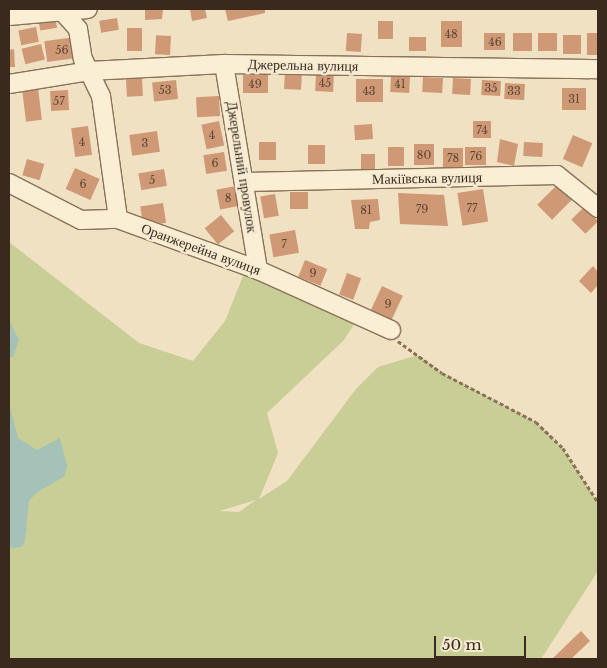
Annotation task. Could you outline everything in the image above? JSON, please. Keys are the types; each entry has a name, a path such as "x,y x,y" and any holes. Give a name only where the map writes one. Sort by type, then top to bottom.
{"street":[{"path":"9,16 88,9"},
{"path":"61,10 78,29 83,59 101,96 107,123 118,219"},
{"name":"Джерельна вулиця","path":"9,84 89,71 224,64 598,69"},
{"name":"Джерельний провулок","path":"224,64 245,182 258,270"},
{"name":"Макіївська вулиця","path":"245,182 557,175 598,208"},
{"name":"Оранжерейна вулиця","path":"9,183 81,220 118,219 258,270 391,330"}],"path":[{"path":"391,330 395,338 441,372 536,422 563,448 598,502"}],"green space":[{"path":"9,242 139,343 193,361 225,321 245,271 360,315 344,340 267,413 278,453 259,499 287,481 356,389 378,367 418,355 441,372 536,422 563,448 598,502 598,571 541,659 9,659","holes":["256,500 239,512 219,511"]}],"water":[{"path":"9,320 19,340 13,357 9,357"},
{"path":"9,403 18,438 37,450 60,438 67,466 65,476 36,493 29,501 25,541 21,547 13,548 9,547"}],"building":[{"path":"145,9 163,9 162,19 145,20"},
{"path":"190,9 205,9 207,18 192,21"},
{"path":"225,9 265,9 265,13 228,21"},
{"path":"55,15 57,28 40,30 38,18"},
{"path":"117,18 119,30 101,33 99,21"},
{"path":"378,21 393,21 393,39 378,39"},
{"path":"441,21 462,21 462,47 441,47"},
{"path":"36,27 39,42 21,45 18,30"},
{"path":"127,28 142,28 142,51 127,51"},
{"path":"347,33 362,34 361,52 346,51"},
{"path":"484,33 505,33 505,50 484,50"},
{"path":"513,33 532,33 532,51 513,51"},
{"path":"538,33 557,33 557,51 538,51"},
{"path":"587,33 598,33 598,55 587,55"},
{"path":"156,35 171,36 170,55 155,54"},
{"path":"563,35 581,35 581,54 563,54"},
{"path":"75,37 78,58 47,62 44,41"},
{"path":"409,37 426,37 426,51 409,51"},
{"path":"41,44 45,60 25,64 22,49"},
{"path":"14,49 15,67 9,67 9,50"},
{"path":"285,71 302,72 301,90 284,89"},
{"path":"316,74 334,75 333,92 315,91"},
{"path":"243,75 268,75 268,93 243,93"},
{"path":"391,76 410,77 409,93 390,92"},
{"path":"423,77 443,78 442,93 422,92"},
{"path":"142,78 143,96 127,97 126,79"},
{"path":"453,78 471,79 470,95 452,94"},
{"path":"356,79 383,79 383,102 356,102"},
{"path":"176,80 178,99 154,101 152,83"},
{"path":"482,80 501,81 500,96 481,95"},
{"path":"505,83 525,84 524,100 504,99"},
{"path":"38,88 42,120 26,122 22,90"},
{"path":"562,88 586,88 586,110 562,110"},
{"path":"68,90 69,110 51,111 50,91"},
{"path":"219,96 220,116 197,117 196,97"},
{"path":"219,121 224,145 207,149 201,125"},
{"path":"473,121 491,121 491,138 473,138"},
{"path":"372,124 373,139 355,140 354,125"},
{"path":"88,126 92,155 75,157 71,128"},
{"path":"157,131 160,152 132,156 129,135"},
{"path":"573,135 592,143 582,167 563,159"},
{"path":"500,139 518,144 514,166 497,162"},
{"path":"259,142 276,142 276,160 259,160"},
{"path":"524,142 543,143 542,157 523,156"},
{"path":"414,144 434,144 434,165 414,165"},
{"path":"308,145 325,145 325,164 308,164"},
{"path":"388,147 404,147 404,166 388,166"},
{"path":"465,147 486,147 486,165 465,165"},
{"path":"443,148 463,148 463,169 443,169"},
{"path":"224,152 227,171 206,174 203,155"},
{"path":"361,154 375,154 375,170 361,170"},
{"path":"27,159 44,164 40,180 22,175"},
{"path":"75,168 100,179 90,200 66,189"},
{"path":"164,169 167,186 141,190 138,174"},
{"path":"557,185 572,200 552,220 537,205"},
{"path":"236,186 240,206 220,209 216,190"},
{"path":"483,189 488,222 462,226 457,193"},
{"path":"290,192 308,192 308,209 290,209"},
{"path":"398,193 444,195 448,226 400,224"},
{"path":"275,194 279,216 264,218 260,197"},
{"path":"378,199 380,220 370,222 369,229 355,229 351,200"},
{"path":"163,203 166,223 143,226 140,207"},
{"path":"584,207 598,221 585,234 571,220"},
{"path":"221,215 234,231 218,245 205,228"},
{"path":"295,230 299,253 273,257 269,235"},
{"path":"305,260 327,269 321,286 298,277"},
{"path":"593,266 598,272 598,285 591,293 579,281"},
{"path":"347,273 361,278 353,300 339,295"},
{"path":"382,286 403,296 391,321 370,311"},
{"path":"581,631 590,641 571,659 552,659"}]}
